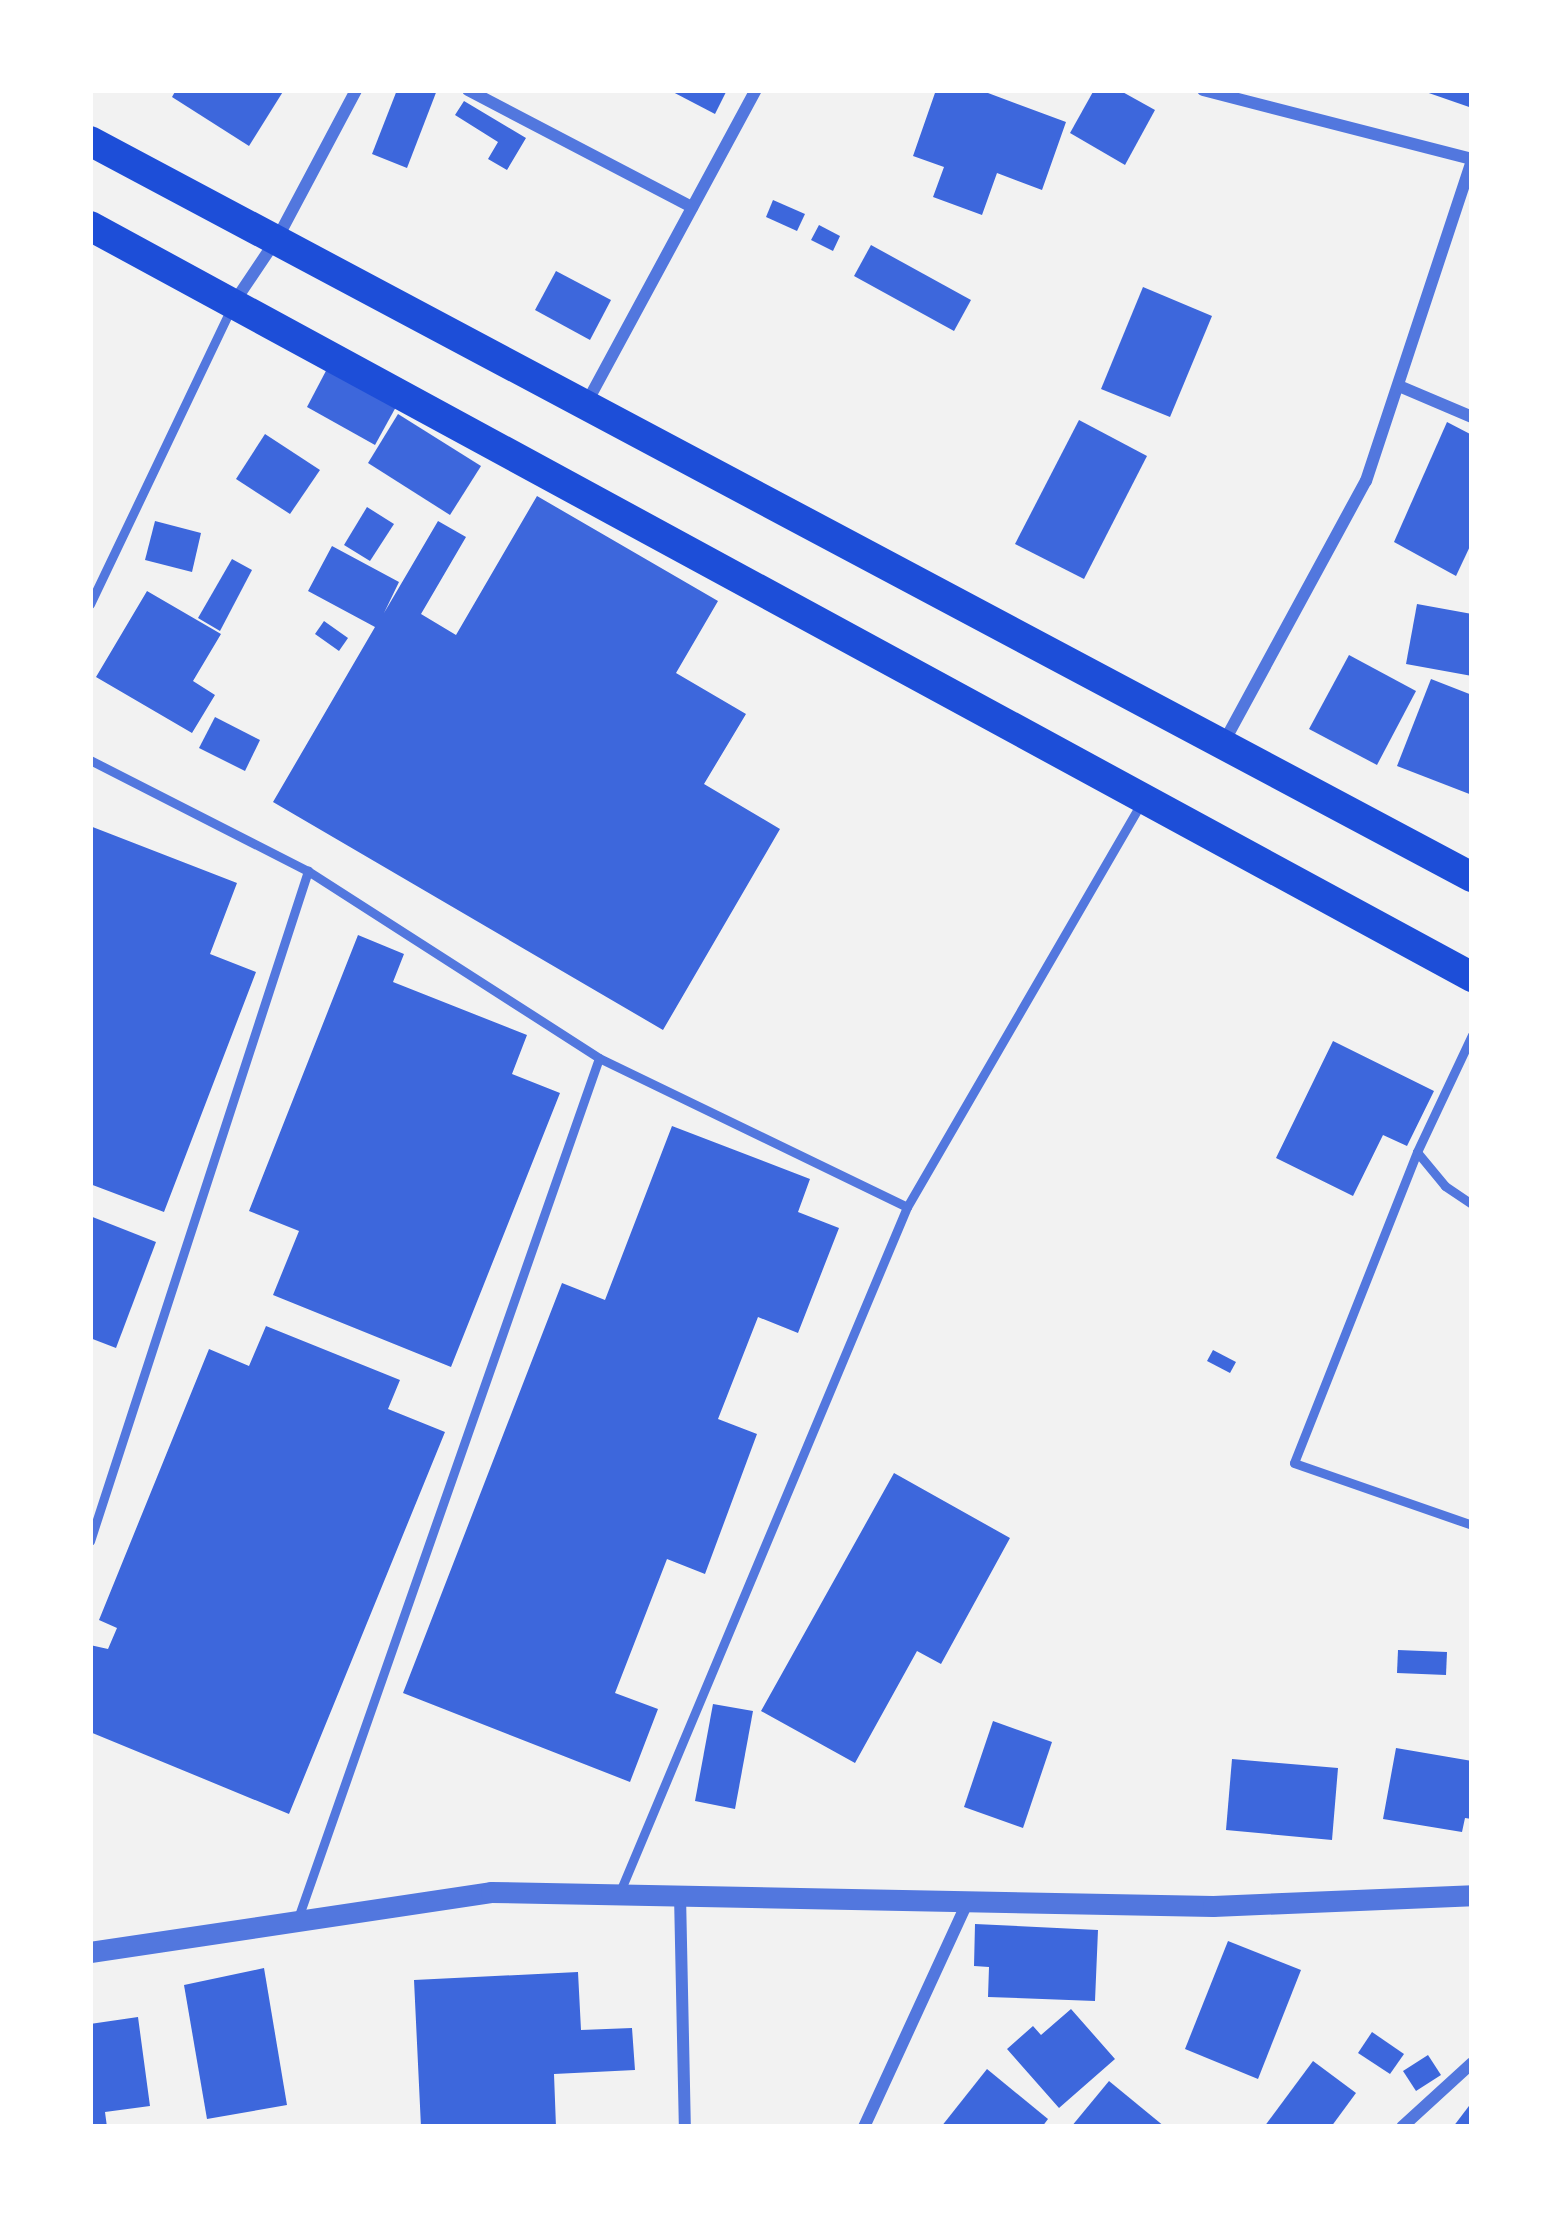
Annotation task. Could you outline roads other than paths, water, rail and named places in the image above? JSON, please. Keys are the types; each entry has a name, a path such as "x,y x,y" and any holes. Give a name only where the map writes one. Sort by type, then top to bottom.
{"main road":[{"path":"90,141 1472,877"},
{"path":"90,226 1142,802 1472,977"}],"street":[{"path":"234,302 278,238 356,90"},
{"path":"468,90 692,207"},
{"path":"586,404 755,90"},
{"path":"1203,90 1472,160 1366,481 1224,742"},
{"path":"1399,386 1472,417"},
{"path":"90,1952 491,1892 1213,1906 1472,1895"},
{"path":"680,1895 685,2127"},
{"path":"864,2127 968,1901"},
{"path":"1402,2127 1472,2063"}],"lane":[{"path":"90,604 234,302"},
{"path":"90,760 308,871 599,1058 907,1207"},
{"path":"619,1894 907,1207 1142,802"},
{"path":"90,1541 308,871"},
{"path":"1472,1035 1417,1152 1294,1462 1472,1525"},
{"path":"297,1921 599,1058"},
{"path":"1417,1152 1445,1186 1472,1204"}]}
